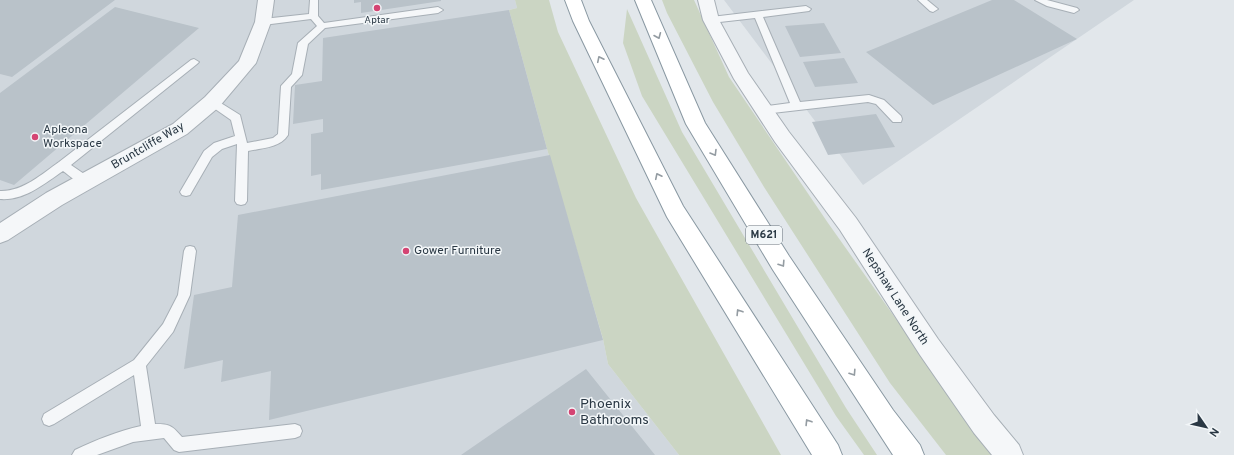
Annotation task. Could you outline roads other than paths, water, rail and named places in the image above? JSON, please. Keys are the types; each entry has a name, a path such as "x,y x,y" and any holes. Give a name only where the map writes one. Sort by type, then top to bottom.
{"highway":[{"path":"573,0 581,21 675,211 828,455"},
{"name":"M621","path":"643,0 696,124 781,263 884,419 910,455"}],"street":[{"name":"Bruntcliffe Way","path":"0,234 54,199 180,129 212,102 247,63 262,22 266,0"},
{"name":"Nepshaw Lane North","path":"706,0 711,20 740,75 782,137 848,224 929,347 984,424 1009,455"}],"lane":[{"path":"314,0 313,16 322,26"},
{"path":"922,0 933,9"},
{"path":"1040,0 1074,10"},
{"path":"711,20 806,9"},
{"path":"186,192 208,154 218,146 276,141 283,136 286,86 296,75 303,43 322,26 438,10"},
{"path":"758,15 796,106"},
{"path":"262,22 313,16"},
{"path":"0,195 15,195 32,186 63,165 194,62"},
{"path":"764,110 869,98 880,102 897,119"},
{"path":"212,102 236,118 242,143 241,201"},
{"path":"63,165 86,181"},
{"path":"49,419 139,364 168,328 184,295 190,251"},
{"path":"139,364 149,431"},
{"path":"87,454 119,438 149,431 167,431 179,445 295,431"}],"place":[{"name":"Aptar","path":"377,8"},
{"name":"Apleona Workspace","path":"35,137"},
{"name":"Gower Furniture","path":"406,251"},
{"name":"Phoenix Bathrooms","path":"572,412"}]}
